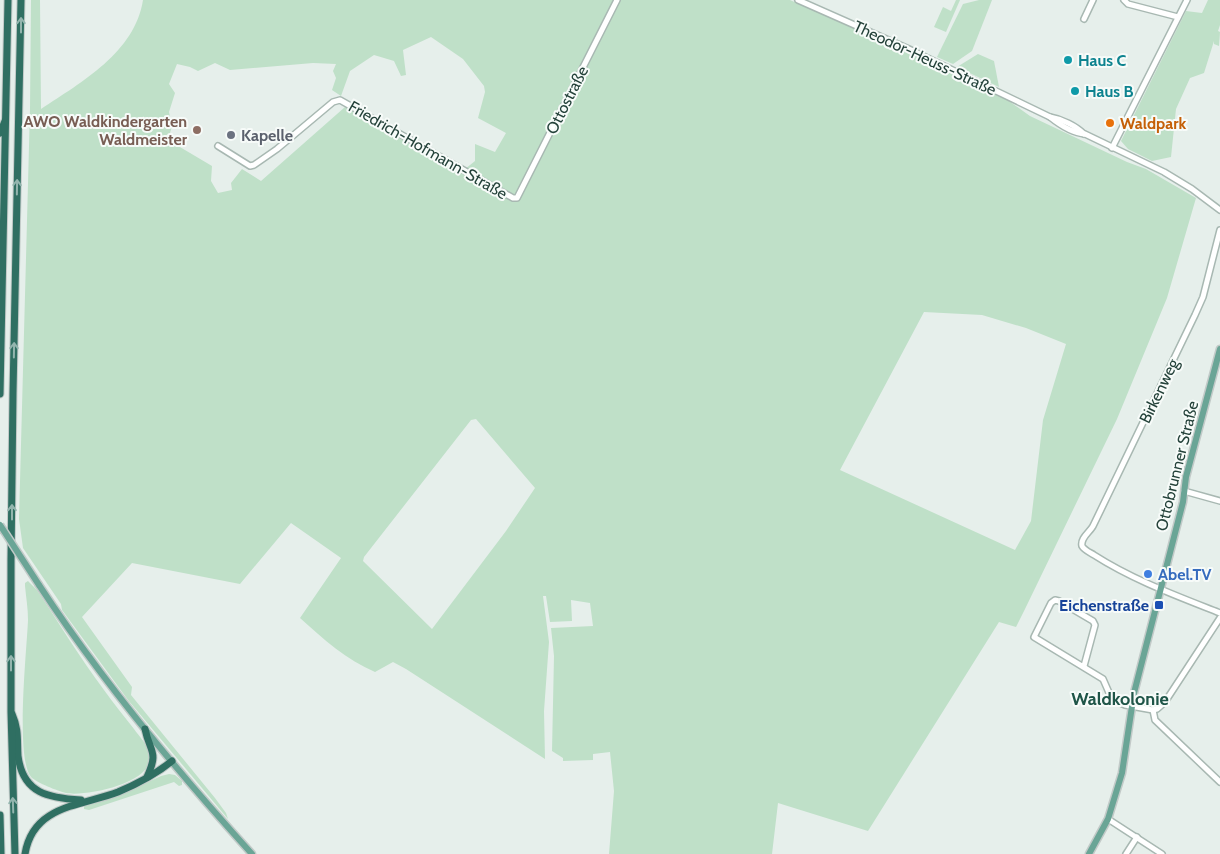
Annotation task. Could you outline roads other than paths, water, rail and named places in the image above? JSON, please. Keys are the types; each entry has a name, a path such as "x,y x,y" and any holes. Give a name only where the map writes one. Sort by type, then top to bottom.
{"highway":[{"path":"0,394 8,0"},
{"path":"14,854 11,712 12,393 21,0"},
{"path":"0,133 7,116"},
{"path":"11,712 17,726 18,756 21,770 31,786 52,798 87,801"},
{"path":"145,729 154,756 147,778"},
{"path":"25,854 31,834 55,812 70,805 118,791 147,778 172,761"},
{"path":"0,815 1,854"}],"main road":[{"name":"Ottobrunner Straße","path":"1089,854 1108,819 1122,773 1131,706 1183,502 1190,460 1220,349"},
{"path":"0,525 96,668 145,729 252,854"}],"street":[{"name":"Ottostraße","path":"517,198 617,0"},
{"name":"Theodor-Heuss-Straße","path":"798,0 911,50 1050,117 1058,118 1112,148 1164,172 1220,210"},
{"path":"1084,19 1093,0"},
{"path":"1124,0 1128,4 1178,17"},
{"path":"1112,148 1187,0"},
{"name":"Friedrich-Hofmann-Straße","path":"218,146 250,166 254,166 333,102 340,100 512,198 517,198"},
{"name":"Birkenweg","path":"1160,589 1145,584 1108,564 1084,548 1082,540 1093,526 1196,315 1203,298 1220,230"},
{"path":"1184,490 1220,501"},
{"path":"1160,589 1220,613"},
{"path":"1084,666 1095,625 1093,621 1073,608 1055,600 1051,603 1034,637 1103,679 1110,695 1116,701 1153,710 1165,702 1196,651 1220,618"},
{"path":"1153,710 1155,720 1220,782"},
{"path":"1108,819 1162,854"},
{"path":"1126,854 1137,837"}],"place":[{"name":"Haus C","path":"1068,60"},
{"name":"Haus B","path":"1075,91"},
{"name":"Waldpark","path":"1110,123"},
{"name":"AWO Waldkindergarten Waldmeister","path":"197,130"},
{"name":"Kapelle","path":"231,135"},
{"name":"Abel.TV","path":"1148,574"},
{"name":"Eichenstraße","path":"1159,605"}],"district":[{"name":"Waldkolonie","path":"1120,699"}]}
